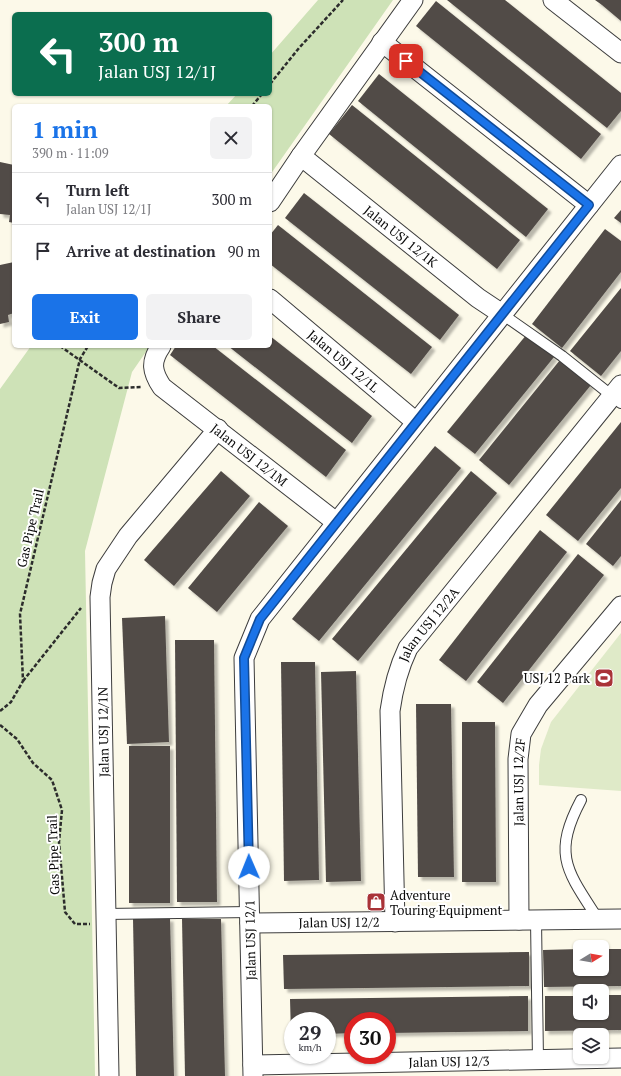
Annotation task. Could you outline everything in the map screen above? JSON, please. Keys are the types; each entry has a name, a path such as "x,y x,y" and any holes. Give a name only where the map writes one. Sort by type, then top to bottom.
{"street":[{"path":"272,199 301,156 413,0"},
{"path":"552,0 621,53"},
{"path":"382,42 589,205"},
{"name":"Jalan USJ 12/1K","path":"301,156 478,298 502,314"},
{"name":"Jalan USJ 12/1","path":"253,1070 244,658 260,619 621,165"},
{"name":"Jalan USJ 12/1L","path":"272,301 416,422"},
{"path":"160,348 153,362 154,376 162,387"},
{"name":"Jalan USJ 12/1M","path":"162,387 336,522"},
{"name":"Jalan USJ 12/2A","path":"395,922 390,711 394,682 400,664 408,648 618,395"},
{"name":"Jalan USJ 12/1N","path":"109,1076 100,613 102,583 106,569 128,536 218,429"},
{"name":"Jalan USJ 12/2F","path":"527,920 518,759 521,734 538,705 621,606"},
{"name":"Jalan USJ 12/2","path":"250,917 395,922 621,919"},
{"name":"Jalan USJ 12/3","path":"253,1070 398,1069 544,1065 621,1058"}],"lane":[{"path":"502,314 618,395"},
{"path":"581,800 570,821 564,847 568,869 598,920"},
{"path":"106,919 250,917"},
{"path":"527,920 544,1065"}],"path":[{"path":"272,82 299,48 343,0"},
{"path":"254,104 260,96"},
{"path":"63,348 119,388 162,387"},
{"name":"Gas Pipe Trail","path":"23,681 20,614 80,359 87,348"},
{"path":"0,711 12,702 23,681 82,608"},
{"name":"Gas Pipe Trail","path":"0,725 17,739 33,764 52,780 62,810 59,842 65,912 75,924 106,919"}],"green space":[{"path":"318,0 393,0 272,172 272,104 228,104 235,96 272,96 272,53"},
{"path":"30,348 149,348 132,372 85,551 95,1076 0,1076 0,389"},
{"name":"USJ 12 Park","path":"621,633 621,791 539,785 541,749 551,722"}],"building":[{"path":"447,0 505,0 621,93 621,111 607,128"},
{"path":"595,0 621,0 621,21 602,5"},
{"path":"436,1 601,134 581,159 416,26"},
{"path":"379,74 548,209 526,237 358,101"},
{"path":"352,105 520,240 497,269 329,134"},
{"path":"0,162 12,165 12,223 9,222 10,215 0,214"},
{"path":"304,193 459,315 440,340 285,218"},
{"path":"621,210 621,223 614,218"},
{"path":"278,225 432,347 411,374 272,266 272,232"},
{"path":"605,229 621,241 621,272 562,348 532,324"},
{"path":"12,262 12,314 8,315 9,322 0,324 0,265"},
{"path":"621,288 621,351 601,376 570,351"},
{"path":"527,334 554,357 475,454 447,432"},
{"path":"272,338 372,416 352,443 231,348 272,348"},
{"path":"175,348 216,348 346,450 326,477 170,355"},
{"path":"560,360 591,385 509,485 479,460"},
{"path":"621,422 621,488 578,541 546,515"},
{"path":"435,446 461,468 319,641 292,619"},
{"path":"221,471 250,496 174,586 144,560"},
{"path":"471,471 497,493 358,661 332,639"},
{"path":"621,500 621,556 613,566 586,544"},
{"path":"259,502 288,526 217,612 188,588"},
{"path":"540,530 567,552 466,681 439,660"},
{"path":"578,554 604,575 503,703 477,682"},
{"path":"165,616 169,742 127,744 122,618"},
{"path":"175,640 214,640 217,902 177,902"},
{"path":"281,662 315,662 319,880 284,881"},
{"path":"356,671 361,881 326,882 321,672"},
{"path":"416,704 451,704 454,877 418,877"},
{"path":"462,722 495,722 496,882 462,882"},
{"path":"129,746 170,746 170,903 129,903"},
{"path":"170,918 174,1076 136,1076 133,919"},
{"path":"182,919 221,919 225,1076 185,1076"},
{"path":"573,949 573,976 609,976 609,949 621,949 621,986 609,986 609,984 573,984 573,987 544,987 543,950"},
{"path":"529,952 529,986 284,989 283,955"},
{"path":"609,995 621,995 621,1030 609,1030 609,1028 573,1028 573,1031 545,1031 545,996 573,996 573,1020 609,1020"},
{"path":"528,996 528,1031 396,1033 396,1012 344,1012 344,1033 336,1034 336,1012 290,1012 290,999"}],"place":[{"name":"USJ 12 Park","path":"604,678"},
{"name":"Adventure Touring Equipment","path":"376,902"}],"route":[{"path":"249,867 244,658 252,634 260,619 589,205 406,61"}]}
